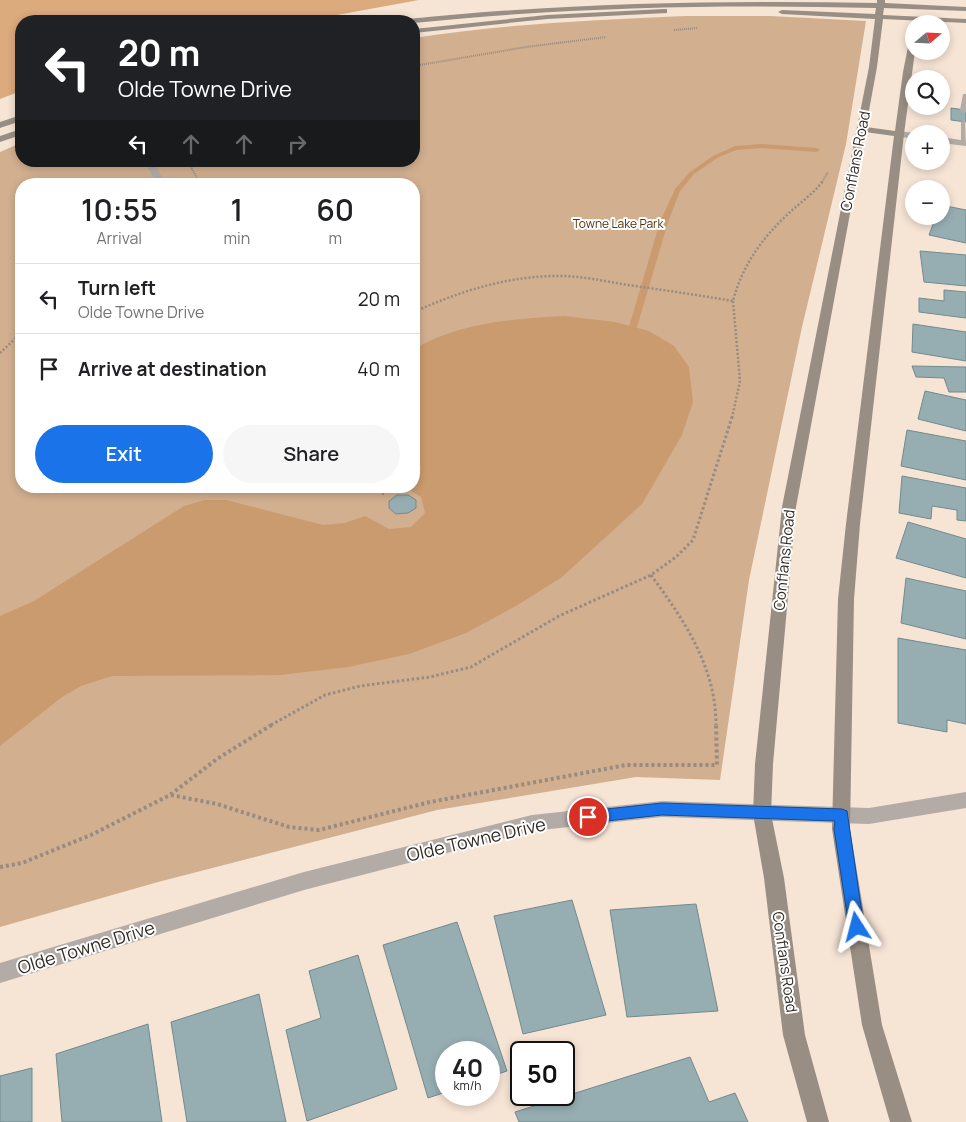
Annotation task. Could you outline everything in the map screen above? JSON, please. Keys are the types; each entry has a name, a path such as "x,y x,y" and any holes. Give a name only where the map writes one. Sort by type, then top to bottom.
{"main road":[{"path":"807,2 821,0"},
{"path":"420,20 528,7 651,1 922,3 966,9"},
{"name":"Conflans Road","path":"818,1122 794,1035 774,878 762,814 764,764 789,507 874,66 881,2"},
{"path":"420,31 547,17 650,12 774,12 879,16 905,19"},
{"path":"950,22 966,22"},
{"path":"901,1122 872,1025 841,829 846,599 853,524 909,60"},
{"path":"0,125 15,120"},
{"path":"862,129 899,134"},
{"path":"0,140 15,134"}],"street":[{"name":"Olde Towne Drive","path":"0,973 304,881 532,823 662,809 762,814 869,816 966,800"}],"lane":[{"path":"964,110 966,96"},
{"path":"950,141 966,143 965,122"},
{"path":"899,134 905,135"},
{"path":"151,167 158,178"}],"path":[{"path":"666,30 702,27"},
{"path":"420,65 526,47 610,36"},
{"path":"0,866 22,863 91,835 170,795 217,759 288,714 325,695 360,686 430,677 471,667 559,616 650,575 676,557 694,540 730,428 740,381 734,300 738,281 754,253 776,224 822,183 829,170"},
{"path":"420,309 475,289 517,280 553,276 734,300"},
{"path":"0,353 15,339"},
{"path":"170,795 217,804 289,827 319,830 430,802 626,765 717,765 715,700 700,652 677,611 650,575"}],"green space":[{"name":"Towne Lake Park","path":"685,16 770,16 866,21 846,144 802,327 749,580 720,780 636,777 437,810 158,882 0,927 0,152 15,146 15,167 420,167 420,37 516,26"}],"shaded area":[{"path":"0,0 419,0 337,15 15,15 15,93 0,99"},
{"path":"564,316 615,322 649,331 674,346 689,367 693,402 682,435 642,504 562,577 516,606 466,633 409,654 348,667 280,675 112,676 81,686 62,697 0,746 0,616 34,601 184,506 205,500 226,500 323,525 345,523 365,516 389,529 411,527 425,513 421,497 414,493 420,493 421,468 420,346 468,327"}],"building":[{"path":"951,108 966,110 966,122 951,120"},
{"path":"950,207 966,210 966,243 929,235 933,225 950,225"},
{"path":"920,251 966,255 966,286 924,282"},
{"path":"944,290 966,292 966,318 919,312 919,298 944,301"},
{"path":"913,324 966,332 966,361 912,352"},
{"path":"912,366 966,367 966,392 949,392 944,378 916,377"},
{"path":"925,391 966,400 966,431 918,419"},
{"path":"907,430 966,441 966,480 901,466"},
{"path":"902,476 966,488 966,521 957,520 957,510 932,506 931,519 899,513"},
{"path":"397,495 408,495 416,500 416,508 408,513 396,514 389,508 389,501"},
{"path":"908,522 966,539 966,578 896,558"},
{"path":"906,578 966,591 966,639 901,623"},
{"path":"898,638 966,650 966,724 947,720 947,732 898,723"},
{"path":"572,900 606,1015 523,1034 494,916"},
{"path":"696,904 718,1011 627,1017 610,910"},
{"path":"457,922 497,1041 435,1041 435,1096 428,1098 383,945"},
{"path":"358,955 397,1089 307,1121 286,1030 321,1018 309,971"},
{"path":"259,994 286,1122 187,1122 171,1022"},
{"path":"148,1024 162,1122 62,1122 56,1054"},
{"path":"500,1050 507,1071 500,1073"},
{"path":"690,1057 709,1102 735,1093 748,1122 519,1122 515,1112 534,1106 575,1106 575,1093"},
{"path":"32,1068 32,1122 0,1122 0,1076"}],"waterway":[{"path":"627,338 633,327 664,222 677,190 692,173 715,157 735,148 762,146 817,150"}],"route":[{"path":"588,817 662,809 762,814 842,815 841,829 857,927"}]}
